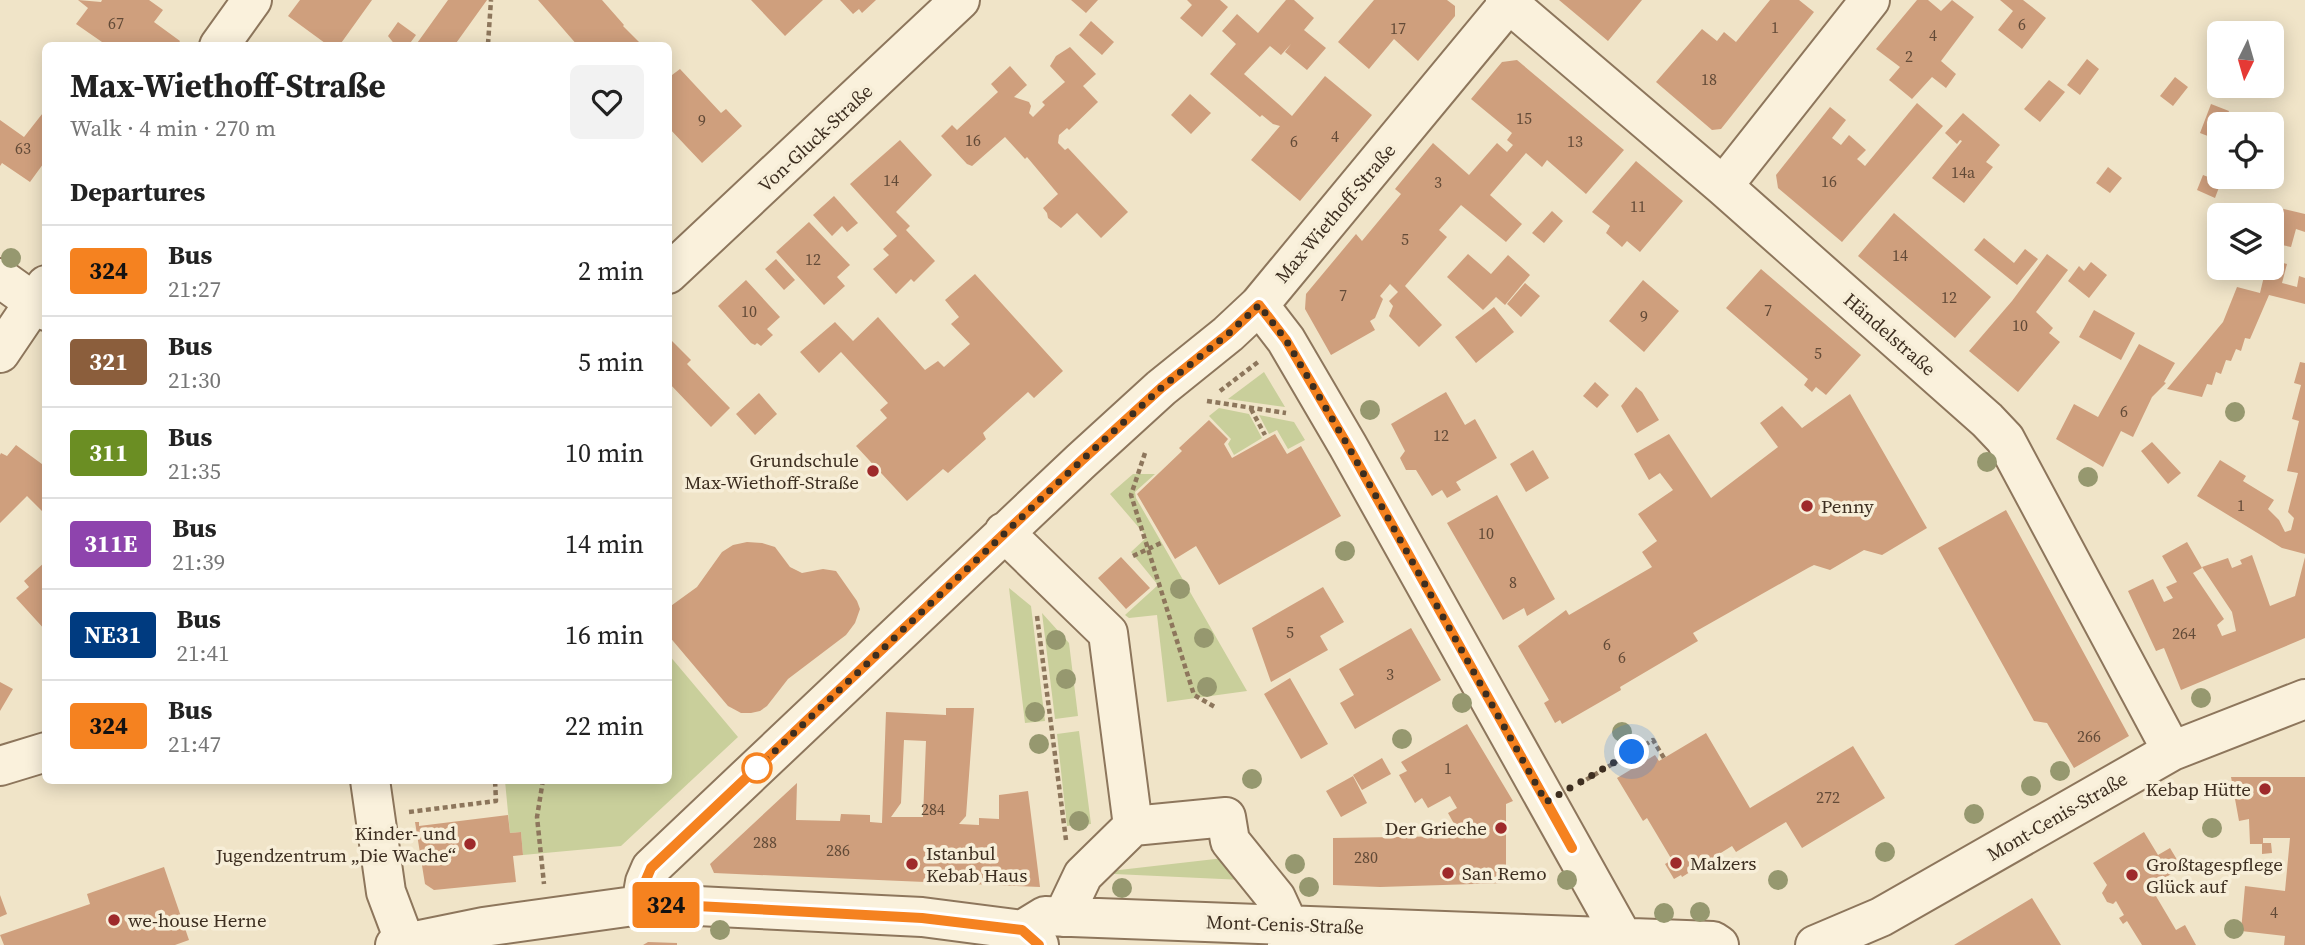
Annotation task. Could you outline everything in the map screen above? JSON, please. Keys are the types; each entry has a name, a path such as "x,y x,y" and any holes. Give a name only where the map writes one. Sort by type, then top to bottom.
{"street":[{"path":"222,42 252,0"},
{"name":"Von-Gluck-Straße","path":"672,270 960,0"},
{"path":"1723,186 1870,0"},
{"name":"Händelstraße","path":"1507,1 1723,186 1987,419 2005,439 2172,751"},
{"name":"Max-Wiethoff-Straße","path":"641,905 645,882 651,868 1004,532 1161,388 1259,305 1507,1"},
{"path":"0,278 42,299 0,353"},
{"path":"1259,305 1286,340 1325,408 1623,941"},
{"path":"1004,532 1108,633 1133,826"},
{"name":"Mont-Cenis-Straße","path":"1815,945 1881,917 2172,751 2305,699"},
{"path":"0,766 42,753"},
{"path":"371,784 386,891 402,944"},
{"path":"1063,917 1083,875 1133,826 1227,817 1230,841 1276,898 1288,935"},
{"name":"Mont-Cenis-Straße","path":"402,944 483,927 641,905 677,905 922,918 1009,937 1045,916 1288,935 1713,941 1719,945"}],"path":[{"path":"488,42 491,0"},
{"path":"1207,401 1290,414 1325,408"},
{"path":"1250,408 1265,435"},
{"path":"1145,453 1131,495 1194,695 1215,708"},
{"path":"1133,556 1161,543"},
{"path":"1059,586 1036,610 1067,848 1083,875"},
{"path":"1546,802 1653,740 1664,758"},
{"path":"415,811 496,801 495,784"},
{"path":"541,784 537,817 547,920"}],"green space":[{"path":"1264,372 1285,407 1228,399"},
{"path":"1219,408 1249,414 1262,438 1234,455 1228,444 1231,439 1209,416"},
{"path":"1259,415 1294,422 1305,440 1288,449 1277,430 1269,434"},
{"path":"1133,474 1155,474 1135,492 1136,498 1247,691 1167,702 1157,615 1129,618 1125,615 1158,585 1131,552 1147,537 1110,494"},
{"path":"1009,588 1031,606 1045,721 1025,723"},
{"path":"1042,613 1069,643 1078,716 1055,719"},
{"path":"672,659 738,737 621,846 523,855 521,832 510,833 505,784 672,784"},
{"path":"1079,731 1091,824 1067,826 1057,734"},
{"path":"1224,858 1243,880 1093,873"}],"building":[{"path":"78,0 149,0 163,10 154,22 180,41 102,42 76,24 88,8"},
{"path":"300,0 372,0 342,42 324,42 288,16"},
{"path":"448,0 487,0 457,42 418,42"},
{"path":"538,0 602,0 639,42 575,42"},
{"path":"751,0 823,0 785,36"},
{"path":"840,0 876,0 862,13 859,9 853,14"},
{"path":"1071,0 1098,0 1086,13"},
{"path":"1187,0 1220,0 1228,7 1202,37 1180,18 1192,5"},
{"path":"1286,0 1294,0 1314,18 1304,30 1326,48 1307,70 1285,52 1291,44 1281,55 1270,46 1244,74 1292,116 1325,76 1372,115 1300,201 1251,160 1280,126 1262,115 1260,117 1210,74 1236,44 1222,31 1237,14 1258,33"},
{"path":"1374,0 1447,0 1455,6 1455,16 1418,61 1394,39 1369,69 1338,42"},
{"path":"1559,0 1642,0 1608,41"},
{"path":"1770,0 1799,0 1814,12 1721,129 1712,130 1656,82 1702,29 1717,41 1724,32 1736,42"},
{"path":"1917,0 1928,0 1941,11 1952,0 1974,17 1941,61 1956,74 1946,88 1932,77 1912,99 1889,80 1900,67 1876,49"},
{"path":"2000,0 2023,0 2046,18 2022,49 1998,30 2013,11"},
{"path":"1091,21 1114,42 1102,55 1079,35"},
{"path":"398,22 416,35 411,42 393,42 388,36"},
{"path":"1070,47 1096,74 1083,86 1098,102 1069,130 1067,128 1059,135 1058,143 1065,150 1068,148 1128,212 1101,238 1077,213 1061,228 1048,218 1043,208 1058,194 1027,157 1025,159 1005,137 972,166 941,136 952,125 957,130 998,92 991,84 1010,66 1027,85 1014,97 1029,102 1029,113 1033,117 1045,105 1042,102 1065,82 1050,66 1056,56"},
{"path":"2087,59 2099,69 2080,95 2067,85"},
{"path":"1517,60 1624,150 1586,194 1547,160 1542,167 1526,153 1490,195 1522,224 1506,242 1461,205 1439,230 1447,237 1405,286 1442,325 1419,347 1389,316 1393,306 1389,301 1398,292 1390,284 1380,296 1383,299 1375,318 1370,321 1375,330 1331,355 1305,309 1306,294 1356,234 1362,241 1401,194 1395,189 1433,143 1469,175 1497,143 1507,152 1513,145 1507,140 1512,133 1471,99 1502,62"},
{"path":"680,69 721,113 726,109 742,126 702,163 672,131 672,75"},
{"path":"2175,77 2188,87 2173,106 2160,96"},
{"path":"2049,80 2065,92 2040,122 2024,109"},
{"path":"1190,94 1211,113 1191,134 1171,115"},
{"path":"1917,103 1943,126 1842,242 1778,188 1776,175 1830,107 1846,120 1832,138 1841,145 1849,135 1866,150 1857,159 1865,166"},
{"path":"2211,104 2229,111 2229,112 2208,112"},
{"path":"1963,113 2000,145 1986,162 1993,167 1964,203 1932,178 1962,141 1957,144 1945,133"},
{"path":"42,114 42,166 30,182 2,163 0,166 0,120 24,137"},
{"path":"2207,115 2207,136 2200,133"},
{"path":"900,140 932,175 896,212 910,226 906,230 935,261 914,282 911,279 896,294 873,269 889,255 883,249 897,236 850,184"},
{"path":"1636,161 1683,201 1640,252 1627,241 1622,247 1606,233 1610,226 1592,212"},
{"path":"2108,167 2122,178 2110,193 2096,183"},
{"path":"2203,175 2207,177 2207,189 2218,189 2215,198 2197,190"},
{"path":"834,196 858,223 847,232 842,226 832,236 813,215"},
{"path":"2284,209 2305,214 2305,232 2296,229 2291,247 2284,246"},
{"path":"1552,211 1563,221 1544,243 1532,233"},
{"path":"1894,213 1991,297 1955,338 1858,256"},
{"path":"809,222 850,265 837,277 845,286 824,305 776,252"},
{"path":"1984,238 2014,263 2025,249 2038,259 2017,285 1974,250"},
{"path":"1468,254 1491,274 1508,255 1530,275 1505,305 1496,297 1483,310 1447,277"},
{"path":"2047,254 2068,270 2036,312 2053,328 2049,333 2060,342 2018,392 1969,351 2012,301"},
{"path":"776,259 795,280 784,290 765,269"},
{"path":"2091,262 2107,275 2089,298 2068,281 2079,266 2084,271"},
{"path":"1761,269 1861,355 1826,395 1816,387 1812,392 1804,385 1808,379 1726,308"},
{"path":"975,274 1063,371 1034,398 1028,392 983,433 986,439 948,473 943,469 907,501 856,446 887,418 880,410 888,403 841,352 819,373 800,352 835,322 853,341 878,317 925,370 938,361 944,367 970,344 951,324 959,317 945,300"},
{"path":"2299,276 2305,278 2305,304 2269,295 2250,339 2245,338 2241,351 2236,349 2231,361 2226,360 2221,374 2216,372 2212,385 2207,384 2202,397 2167,389 2223,322 2237,287 2260,293 2263,280 2283,280 2282,283 2297,287"},
{"path":"746,280 780,317 767,329 773,335 761,346 751,343 718,306"},
{"path":"1643,280 1679,311 1644,352 1609,321"},
{"path":"1525,283 1540,296 1521,317 1507,304"},
{"path":"1494,307 1514,332 1476,363 1455,337"},
{"path":"2094,310 2135,333 2121,360 2079,337"},
{"path":"672,341 691,360 687,364 730,408 711,427 672,386"},
{"path":"2139,344 2175,363 2164,382 2166,383 2152,397 2133,437 2121,431 2103,467 2056,439 2074,404 2098,417"},
{"path":"2300,362 2305,363 2305,554 2282,548 2197,496 2220,460 2246,476 2243,481 2274,500 2268,509 2279,520 2285,532 2291,530 2294,518 2288,512 2298,473 2287,471 2299,421 2292,419 2301,385 2294,383"},
{"path":"1595,382 1609,395 1597,408 1583,396"},
{"path":"1636,387 1659,420 1637,433 1621,406"},
{"path":"1446,392 1465,425 1475,419 1497,458 1456,482 1461,490 1447,498 1442,490 1432,496 1416,470 1406,470 1400,458 1405,451 1391,424"},
{"path":"759,393 777,414 755,435 736,414"},
{"name":"Penny","path":"1850,394 1927,528 1882,555 1864,550 1830,570 1814,565 1808,568 1693,633 1698,641 1620,687 1621,690 1562,724 1560,720 1555,723 1544,703 1549,700 1518,646 1566,610 1569,615 1652,567 1642,552 1657,541 1638,514 1673,490 1660,473 1649,480 1634,454 1669,434 1711,498 1778,447 1760,423 1782,406 1802,428"},
{"path":"1209,420 1228,439 1224,444 1232,458 1275,434 1287,454 1301,446 1341,516 1219,585 1196,546 1175,559 1137,494 1182,451 1179,448"},
{"path":"2152,442 2181,473 2168,484 2141,451"},
{"path":"16,445 42,464 42,511 27,496 0,523 0,455 1,453 7,456"},
{"path":"1533,450 1549,478 1526,492 1510,464"},
{"path":"1497,495 1555,599 1527,616 1524,608 1503,620 1447,523"},
{"path":"2006,510 2129,736 2074,768 2047,723 2034,721 1938,548"},
{"path":"747,542 775,547 790,567 802,573 823,569 836,571 860,609 855,623 846,635 788,679 767,706 751,713 741,713 728,706 672,640 672,605 697,587 722,552 733,545"},
{"path":"2187,542 2202,568 2193,573 2224,619 2217,625 2222,636 2236,631 2232,612 2202,567 2228,558 2232,568 2242,564 2240,560 2252,555 2270,606 2295,596 2305,557 2305,638 2181,690 2164,648 2156,651 2128,591 2153,579 2164,602 2173,598 2166,587 2177,582 2162,556"},
{"path":"1121,557 1150,588 1126,609 1098,578"},
{"path":"42,565 42,627 16,598 29,587 24,581"},
{"path":"1323,587 1344,622 1320,636 1328,650 1271,682 1252,628"},
{"path":"1411,628 1441,680 1355,729 1340,703 1354,695 1339,669"},
{"path":"1290,678 1328,744 1301,759 1264,694"},
{"path":"0,682 13,689 0,711"},
{"path":"946,708 974,708 966,816 959,824 979,825 979,818 999,819 999,795 1028,791 1040,887 714,873 710,864 797,783 796,820 840,821 841,814 870,815 870,822 882,823 886,712 946,715","holes":["904,740 926,741 923,817 891,817 901,803"]},
{"path":"1467,724 1513,801 1506,804 1506,883 1380,887 1333,885 1333,838 1457,836 1457,829 1448,813 1457,808 1450,796 1428,808 1422,798 1415,803 1399,775 1407,771 1401,762"},
{"path":"1706,733 1750,808 1853,746 1885,798 1802,848 1786,822 1736,852 1732,846 1682,877 1681,875 1674,879 1665,864 1672,860 1647,818 1643,821 1617,778 1655,755 1659,761"},
{"path":"1382,758 1391,774 1362,790 1353,775"},
{"path":"1353,776 1367,803 1341,817 1326,791"},
{"path":"2231,777 2305,777 2305,945 2284,945 2285,936 2241,931 2245,886 2285,891 2290,838 2263,838 2263,843 2271,843 2272,853 2262,854 2262,844 2250,844 2249,819 2239,821"},
{"name":"Kinder- und Jugendzentrum „Die Wache“","path":"508,815 510,833 521,832 523,855 513,856 516,882 434,890 425,884 415,822 419,822 419,826"},
{"path":"2144,832 2158,855 2170,848 2182,868 2150,886 2176,930 2185,925 2196,945 2142,945 2127,921 2123,924 2119,918 2124,915 2116,901 2113,904 2107,902 2102,893 2107,885 2093,863"},
{"name":"we-house Herne","path":"164,867 189,940 175,945 4,945 0,935 90,904 87,894"},
{"path":"0,895 7,914 0,917"},
{"path":"2032,898 2061,945 1954,945"},
{"path":"648,942 677,943 677,945 643,945"}],"bus line":[{"name":"324","path":"1039,945 1022,930 922,918 641,905 645,882 651,868 1004,532 1161,388 1259,305 1286,340 1348,446 1572,848"}],"place":[{"name":"Grundschule Max-Wiethoff-Straße","path":"873,471"},
{"name":"Penny","path":"1807,506"},
{"name":"Kebap Hütte","path":"2265,789"},
{"name":"Der Grieche","path":"1501,828"},
{"name":"Kinder- und Jugendzentrum „Die Wache“","path":"470,844"},
{"name":"Malzers","path":"1676,863"},
{"name":"Istanbul Kebab Haus","path":"912,864"},
{"name":"San Remo","path":"1448,873"},
{"name":"Großtagespflege Glück auf","path":"2132,875"},
{"name":"we-house Herne","path":"114,920"}],"route":[{"path":"757,768 1004,532 1161,388 1259,305 1286,340 1348,446 1546,802 1632,752"}]}
